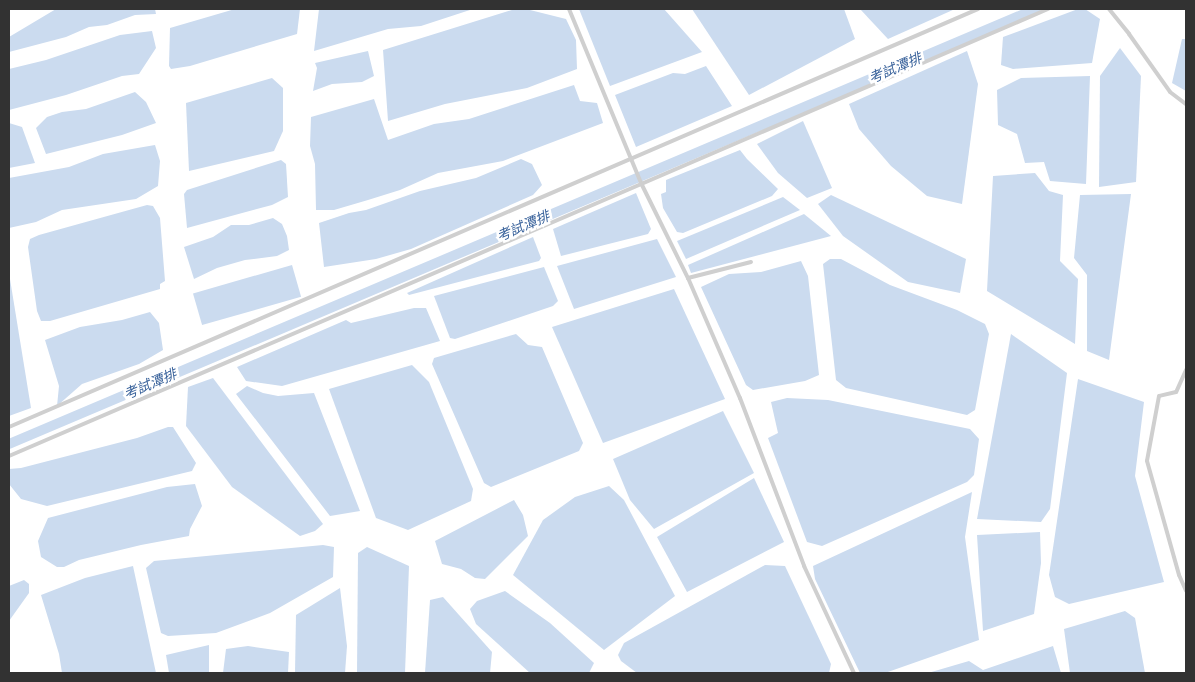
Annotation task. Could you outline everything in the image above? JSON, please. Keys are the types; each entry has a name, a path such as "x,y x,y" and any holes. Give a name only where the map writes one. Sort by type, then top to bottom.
{"lane":[{"path":"570,9 641,182 688,278 740,398 804,566 854,673"},
{"path":"9,426 978,9"},
{"path":"9,456 641,182 1048,9"},
{"path":"1109,9 1170,92 1186,104"},
{"path":"688,278 751,262"},
{"path":"1186,370 1176,392 1159,396 1147,461 1179,575 1186,591"}],"water":[{"path":"56,9 155,9 156,14 135,15 107,25 89,27 66,37 9,52 9,37"},
{"path":"235,9 300,9 297,34 190,66 171,69 169,66 170,28"},
{"path":"319,9 473,9 421,26 388,29 314,51"},
{"path":"515,9 526,9 566,19 576,40 577,69 527,88 445,104 388,121 383,50"},
{"path":"579,9 664,9 702,52 610,86"},
{"path":"692,9 844,9 855,39 749,95"},
{"path":"860,9 955,9 888,39"},
{"path":"1078,9 1085,9 1100,19 1092,63 1013,69 1001,65 1003,37"},
{"path":"152,31 156,48 139,74 122,76 66,95 9,110 9,69 46,60 120,35"},
{"path":"1182,39 1186,39 1186,91 1172,83"},
{"path":"1120,48 1141,76 1136,182 1099,187 1100,76"},
{"path":"368,51 374,76 362,82 332,84 313,91 317,68 315,63"},
{"path":"967,51 978,84 962,204 927,196 891,166 859,129 849,104"},
{"path":"706,66 732,106 636,147 615,95 673,73 685,74"},
{"path":"1090,76 1086,184 1050,181 1044,162 1025,163 1017,134 998,125 997,90 1021,78"},
{"path":"272,78 283,88 283,131 274,151 189,171 186,103"},
{"path":"574,85 580,101 597,103 603,123 503,161 438,173 400,190 368,200 334,210 316,210 315,164 310,146 311,117 374,99 388,140 434,124 469,119"},
{"path":"135,92 146,102 156,123 122,135 46,154 36,128 47,117 62,112 86,109"},
{"path":"803,121 832,188 807,198 778,173 757,144"},
{"path":"9,123 22,127 35,163 9,168"},
{"path":"155,145 160,161 158,186 136,199 62,210 36,222 9,228 9,178 69,167 103,154"},
{"path":"740,150 778,189 772,196 683,233 677,232 663,208 661,194 666,192 666,180"},
{"path":"521,159 532,164 542,185 533,195 411,249 376,259 324,267 319,223 349,213 366,210 420,191 476,178"},
{"path":"281,160 286,164 288,197 272,205 187,228 184,194 187,190"},
{"path":"1035,173 1049,191 1063,195 1060,261 1078,279 1075,344 987,291 993,176"},
{"path":"636,193 651,229 648,234 561,256 553,229"},
{"path":"1131,194 1109,360 1087,351 1087,275 1074,258 1080,195"},
{"path":"831,195 966,259 960,293 908,282 843,236 818,204"},
{"path":"783,197 800,210 686,259 677,241"},
{"path":"147,205 153,206 160,218 165,281 160,284 160,289 50,321 41,321 37,311 28,247 30,239"},
{"path":"804,214 831,236 691,273 688,265"},
{"path":"273,218 282,224 287,236 289,250 277,256 245,260 217,268 194,279 184,247 213,237 231,225 249,225"},
{"path":"533,237 541,258 539,261 409,295 407,293"},
{"path":"657,239 676,277 574,309 557,266"},
{"path":"830,259 841,259 890,285 957,310 985,324 989,334 975,410 967,415 846,388 836,380 823,264"},
{"path":"801,261 808,276 819,375 805,381 753,390 746,385 701,287 729,274 761,272"},
{"path":"292,265 301,297 202,325 193,293"},
{"path":"544,267 558,301 553,306 455,339 450,338 434,296"},
{"path":"9,273 31,408 9,416"},
{"path":"674,289 725,399 603,443 552,327"},
{"path":"414,308 426,308 440,341 282,386 246,381 237,367 346,320 351,323"},
{"path":"150,312 159,323 163,350 139,364 82,384 57,406 59,386 45,340 80,327 122,320"},
{"path":"516,334 528,345 542,347 583,443 579,451 491,487 484,483 432,364 434,358"},
{"path":"1011,334 1067,373 1050,509 1041,522 977,519"},
{"path":"412,365 429,382 473,489 471,501 408,530 376,518 329,389"},
{"path":"213,378 323,524 315,531 300,536 232,487 186,426 188,387"},
{"path":"1078,379 1144,402 1135,476 1164,582 1069,604 1055,597 1049,575"},
{"path":"247,386 263,393 278,396 314,393 360,511 330,516 236,394"},
{"path":"787,398 828,400 970,429 979,439 974,475 967,482 822,546 807,542 768,438 778,433 771,402"},
{"path":"723,411 754,473 654,529 630,500 613,459"},
{"path":"173,427 196,463 192,471 47,506 21,499 9,484 9,469 21,468 137,438"},
{"path":"754,478 784,542 687,592 657,537"},
{"path":"195,484 202,506 190,529 189,536 79,560 64,567 57,567 41,557 38,541 48,518 167,487"},
{"path":"609,486 624,500 675,596 604,650 513,575 543,520 575,497"},
{"path":"972,492 965,537 979,640 885,673 860,673 815,579 813,566"},
{"path":"514,500 523,515 528,536 485,579 475,578 461,569 442,564 435,541"},
{"path":"1040,532 1041,563 1034,614 983,631 977,535"},
{"path":"323,545 334,547 333,577 270,613 216,633 168,636 161,633 146,568 154,561"},
{"path":"367,547 409,566 405,673 357,673 358,553"},
{"path":"765,565 785,566 831,664 829,673 637,673 621,661 618,655 624,643"},
{"path":"133,566 156,673 62,673 59,654 41,595 85,578"},
{"path":"24,580 29,584 29,593 9,621 9,586"},
{"path":"340,588 347,646 345,673 295,673 296,615"},
{"path":"505,591 550,623 594,663 589,673 530,673 476,624 470,609 477,601"},
{"path":"443,597 492,652 490,673 425,673 430,600"},
{"path":"1125,611 1135,618 1145,673 1070,673 1064,629"},
{"path":"209,645 209,673 169,673 166,655"},
{"path":"248,646 289,652 288,673 223,673 226,649"},
{"path":"1053,646 1061,673 928,673 969,661 983,670"}],"waterway":[{"name":"考試潭排","path":"9,444 1036,9"}]}
